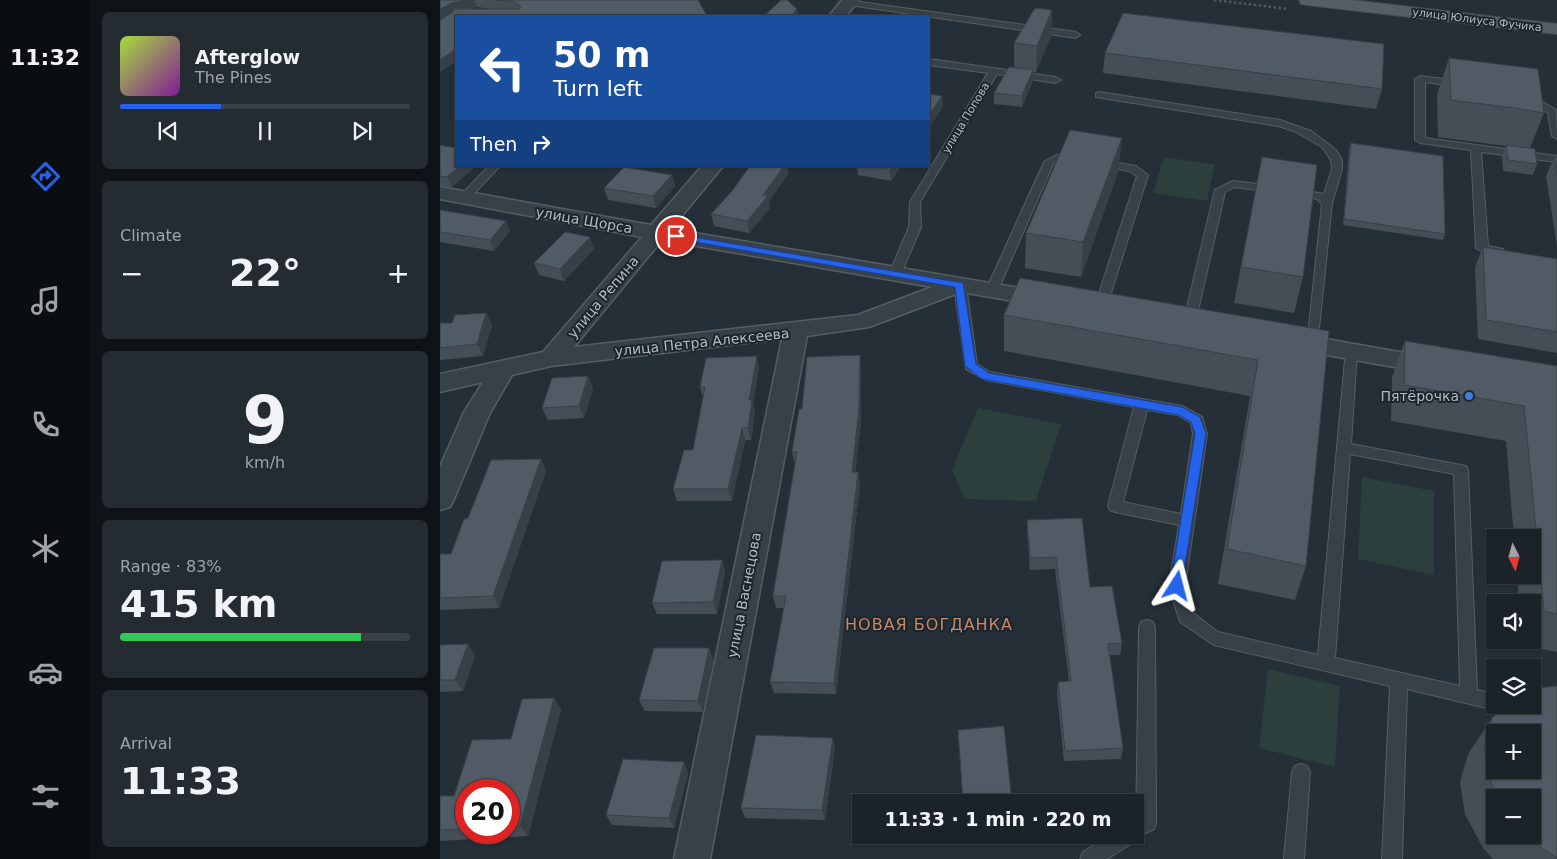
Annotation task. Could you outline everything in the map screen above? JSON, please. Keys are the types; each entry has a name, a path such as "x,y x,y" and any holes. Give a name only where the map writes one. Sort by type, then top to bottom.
{"main road":[{"name":"улица Юлиуса Фучика","path":"1307,0 1557,29"},
{"name":"улица Юлиуса Фучика","path":"1381,0 1557,20"}],"street":[{"path":"838,15 850,1"},
{"name":"улица Репина","path":"552,358 712,167"},
{"name":"улица Щорса","path":"440,193 657,233 1094,308"},
{"name":"улица Петра Алексеева","path":"440,383 552,358 861,322 960,285"},
{"name":"улица Васнецова","path":"692,859 796,331"},
{"path":"1275,338 1459,370"},
{"path":"440,499 477,412 503,370"}],"lane":[{"path":"850,1 1076,35"},
{"path":"930,62 1056,80"},
{"name":"улица Попова","path":"895,274 914,227 915,202 994,72"},
{"path":"1475,86 1420,80 1420,140 1557,159"},
{"path":"1520,92 1553,112 1557,136"},
{"path":"1099,95 1280,123 1297,129 1324,143 1336,160 1338,168 1327,203 1313,345"},
{"path":"1476,148 1482,248 1510,253"},
{"path":"992,290 1049,162 1064,158 1132,168 1140,172 1142,179 1094,308"},
{"path":"464,198 494,167"},
{"path":"1190,324 1222,188 1240,184 1313,194 1327,203"},
{"path":"960,285 970,366 986,376 1182,411 1196,420 1200,434 1177,586 1186,617 1214,638 1486,700"},
{"path":"1326,663 1352,352"},
{"path":"1142,404 1114,506 1187,522"},
{"path":"1344,448 1461,470 1469,696"},
{"path":"1144,825 1147,823 1147,627"},
{"path":"1392,859 1399,680"},
{"path":"1294,859 1301,772"},
{"path":"1090,859 1113,844"}],"green space":[{"path":"1164,157 1215,165 1207,201 1153,193"},
{"path":"978,408 1061,424 1036,501 965,499 952,470"},
{"path":"1362,477 1434,491 1434,575 1358,559"},
{"path":"1268,669 1340,686 1335,767 1259,748"}],"building":[{"path":"440,0 465,0 452,3 440,9"},
{"path":"495,0 698,0 706,14 455,15 455,50 440,60 440,20 453,12 454,9 519,9 521,7 515,2"},
{"path":"781,0 787,0 797,9 792,15 765,15"},
{"path":"1035,8 1052,10 1037,46 1014,43"},
{"path":"1123,13 1384,44 1382,89 1105,53"},
{"path":"1449,58 1538,69 1544,113 1451,100"},
{"path":"1009,67 1033,70 1022,96 994,93"},
{"path":"930,94 942,96 930,114"},
{"path":"1070,130 1122,138 1083,242 1026,233"},
{"path":"1351,143 1443,156 1445,234 1344,219"},
{"path":"440,145 455,148 455,167 459,167 447,177 440,176"},
{"path":"1506,145 1535,149 1537,164 1508,160"},
{"path":"1262,157 1317,165 1303,277 1241,267"},
{"path":"1554,157 1557,157 1557,175"},
{"path":"624,167 672,175 653,196 604,188"},
{"path":"749,167 783,167 763,195 768,196 747,221 711,214 732,191"},
{"path":"876,167 892,167 890,170"},
{"path":"440,210 506,221 490,240 440,232"},
{"path":"565,232 590,237 560,269 534,263"},
{"path":"1483,247 1557,259 1557,332 1486,320"},
{"path":"1020,278 1329,331 1306,566 1227,549 1258,360 1004,315"},
{"path":"486,313 477,344 440,348 440,323 452,323 455,315"},
{"path":"1405,341 1557,366 1557,614 1544,611 1541,580 1541,529 1536,529 1524,406 1404,385"},
{"path":"860,355 859,409 852,472 858,472 834,683 770,682 786,596 773,596 797,452 792,452 799,409 802,409 807,357"},
{"path":"757,356 749,400 752,400 748,428 742,428 728,489 673,489 684,450 693,450 705,387 700,387 706,358"},
{"path":"588,376 579,406 542,408 552,378"},
{"path":"541,459 493,596 440,598 440,554 451,554 464,519 468,518 491,460"},
{"path":"1082,518 1090,587 1112,586 1122,643 1108,644 1123,748 1065,751 1058,682 1071,681 1056,557 1030,558 1027,520"},
{"path":"722,560 713,602 652,603 662,561"},
{"path":"468,644 455,680 440,680 440,645"},
{"path":"654,648 709,648 698,701 639,700"},
{"path":"1557,686 1557,858 1537,844 1541,844 1541,789 1494,789 1490,779 1541,779 1541,724 1490,724 1496,714 1541,714 1541,687"},
{"path":"554,698 520,826 520,779 459,779 472,740 511,739 522,699"},
{"path":"1004,726 1011,794 962,794 958,730"},
{"path":"756,735 833,738 822,810 741,808"},
{"path":"1486,739 1486,757 1484,746"},
{"path":"623,759 684,762 669,818 606,815"},
{"path":"455,793 455,829 440,830 440,796 454,796"}],"place":[{"name":"Пятёрочка","path":"1469,396"}],"district":[{"name":"НОВАЯ БОГДАНКА","path":"929,624"}],"route":[{"path":"676,236 960,285 970,366 986,376 1182,411 1196,420 1200,434 1177,586"}]}
